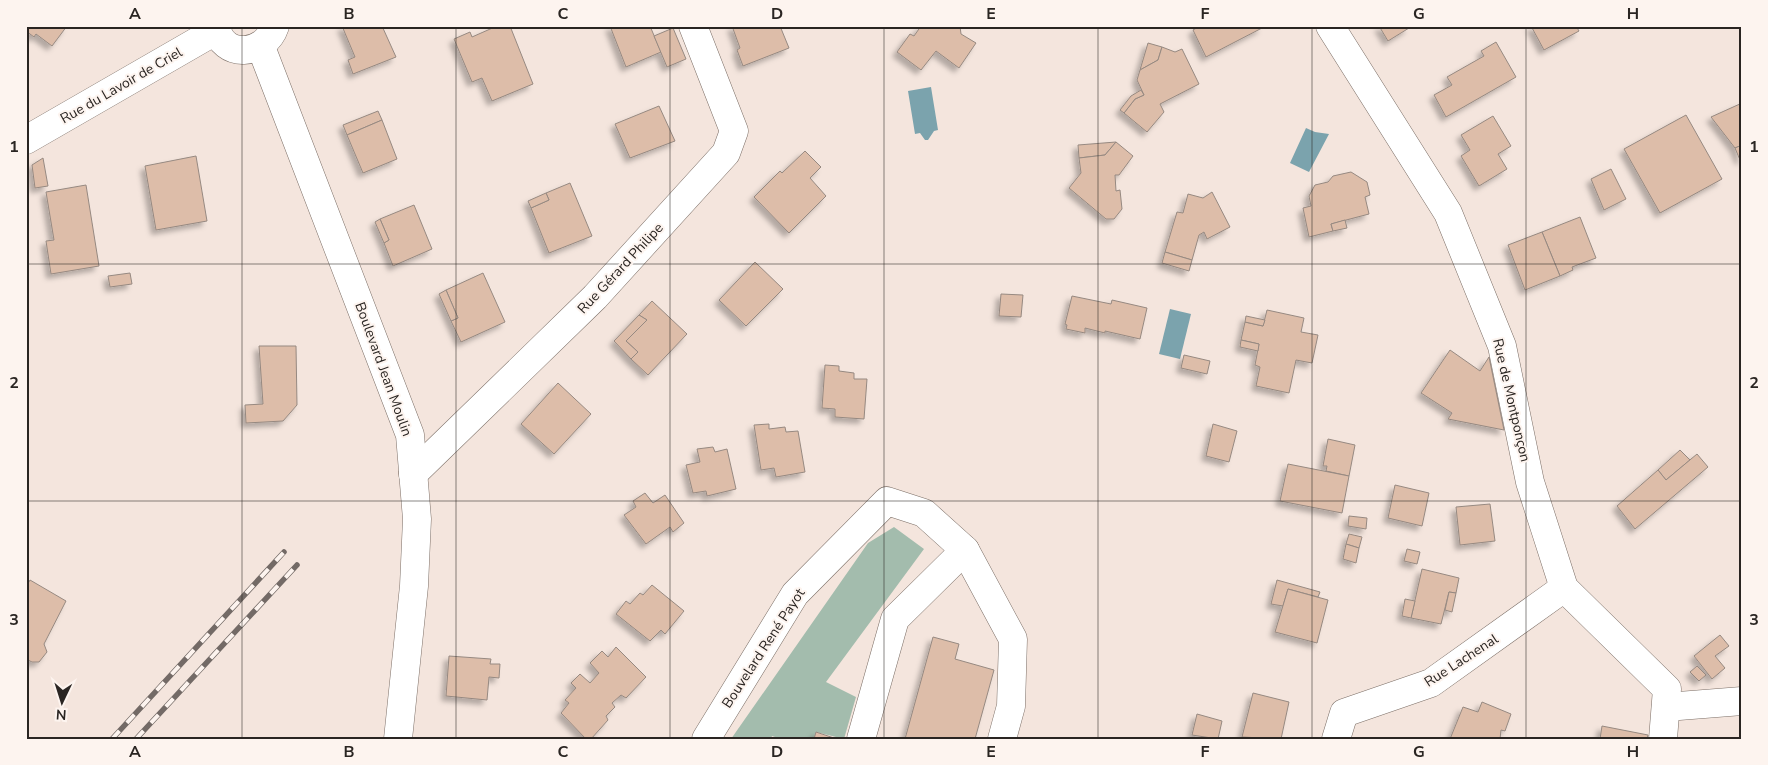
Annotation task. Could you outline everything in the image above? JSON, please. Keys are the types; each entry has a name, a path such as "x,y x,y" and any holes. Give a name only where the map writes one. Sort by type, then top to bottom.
{"street":[{"name":"Rue Gérard Philipe","path":"413,474 594,297 726,153 734,131 694,26"},
{"name":"Rue de Montponçon","path":"1330,26 1448,213 1502,346 1530,482 1564,588 1667,690 1663,739"},
{"path":"216,28 221,38 235,49 244,50 268,36"},
{"name":"Rue du Lavoir de Criel","path":"26,140 216,28"},
{"name":"Boulevard Jean Moulin","path":"268,36 410,435 417,519 414,586 398,739"},
{"name":"Bouvelard René Payot","path":"706,739 794,594 887,502 924,513 965,550 1013,639 1011,706 1002,739"},
{"path":"861,739 895,619 965,550"},
{"name":"Rue Lachenal","path":"1336,739 1344,713 1431,683 1564,588"},
{"path":"1666,707 1742,701"}],"green space":[{"path":"894,527 924,549 826,682 856,697 844,739 816,732 814,739 781,739 772,736 771,739 731,739 868,543"}],"water":[{"path":"931,87 938,130 934,131 928,140 925,140 920,133 915,134 908,91"},
{"path":"1306,128 1315,132 1329,134 1309,172 1290,163"},
{"path":"1170,309 1191,314 1180,359 1159,354"}],"building":[{"path":"26,26 67,26 52,46 36,34 34,37 26,31"},
{"path":"342,26 382,26 396,57 353,74 348,60 355,57"},
{"path":"497,26 510,26 533,84 492,101 482,78 472,82 454,39 470,32 472,37"},
{"path":"610,26 650,26 661,52 626,67"},
{"path":"732,26 780,26 789,48 743,66 737,50 740,48"},
{"path":"921,26 960,26 961,34 976,43 959,68 936,51 921,70 897,52 910,34 914,36"},
{"path":"1200,26 1262,26 1262,28 1206,57 1193,30"},
{"path":"1379,26 1408,26 1409,28 1388,41"},
{"path":"1531,26 1576,26 1579,31 1544,50"},
{"path":"673,28 686,59 667,67 654,36"},
{"path":"1496,42 1516,77 1446,117 1434,95 1452,85 1447,77 1484,56 1481,51"},
{"path":"1148,43 1162,47 1158,60 1140,70"},
{"path":"1162,47 1175,52 1182,49 1199,84 1160,104 1164,112 1147,132 1124,113 1135,99 1144,95 1137,80 1140,70 1158,60"},
{"path":"1141,90 1144,95 1135,99 1124,113 1120,110 1131,96"},
{"path":"1742,103 1742,145 1735,148 1711,117"},
{"path":"659,106 675,141 630,158 615,124"},
{"path":"378,111 382,120 347,135 343,125"},
{"path":"1686,115 1722,179 1660,213 1624,149"},
{"path":"1493,116 1511,146 1498,154 1507,169 1479,186 1461,156 1470,150 1461,135"},
{"path":"382,120 397,159 363,173 347,135"},
{"path":"1116,142 1105,155 1079,158 1078,145"},
{"path":"1116,142 1133,156 1119,175 1115,175 1116,191 1120,190 1122,209 1114,219 1106,219 1069,188 1081,173 1079,158 1105,155"},
{"path":"1742,145 1742,160 1740,160 1735,148"},
{"path":"805,151 821,167 810,178 826,196 789,233 754,197 780,171 782,173"},
{"path":"196,156 207,221 156,230 145,166"},
{"path":"43,158 48,186 35,188 32,165"},
{"path":"1611,169 1626,199 1604,210 1591,179"},
{"path":"1351,172 1367,182 1370,195 1365,197 1369,214 1331,224 1333,231 1309,237 1303,208 1311,206 1309,196 1315,185 1328,182 1333,176"},
{"path":"570,183 592,236 549,253 531,208 549,200 546,193"},
{"path":"86,185 99,266 51,274 46,241 54,240 46,192"},
{"path":"1212,192 1230,227 1207,239 1204,232 1199,235 1192,260 1165,252 1177,212 1183,213 1188,194 1203,198"},
{"path":"546,193 549,200 531,208 528,201"},
{"path":"414,205 432,249 393,266 384,243 389,240 380,219"},
{"path":"1580,217 1596,258 1572,267 1573,270 1560,276 1542,232"},
{"path":"380,219 389,240 384,243 375,222"},
{"path":"1345,220 1347,228 1333,231 1331,224"},
{"path":"1542,232 1560,276 1525,290 1508,245"},
{"path":"1165,252 1192,260 1189,271 1162,263"},
{"path":"755,262 783,289 746,326 719,300"},
{"path":"130,273 132,284 110,287 108,276"},
{"path":"483,273 505,322 461,342 451,321 458,318 446,290"},
{"path":"446,290 458,318 451,321 439,294"},
{"path":"1001,294 1023,295 1021,317 999,316"},
{"path":"1072,296 1111,304 1112,300 1147,308 1140,339 1085,328 1085,333 1066,329 1067,325 1065,324"},
{"path":"652,301 687,334 648,375 631,359 638,352 626,341 647,320 639,315"},
{"path":"1267,310 1304,318 1301,332 1318,335 1312,363 1296,360 1289,393 1256,386 1260,367 1255,365 1259,344 1241,340 1245,322 1263,326"},
{"path":"639,315 647,320 626,341 638,352 631,359 614,341"},
{"path":"1246,316 1265,320 1263,326 1245,322"},
{"path":"1241,340 1259,344 1258,351 1240,347"},
{"path":"259,346 296,346 297,405 283,421 246,423 245,405 263,404"},
{"path":"1450,350 1480,371 1489,357 1504,430 1448,419 1452,413 1421,393"},
{"path":"1184,355 1210,361 1207,374 1181,368"},
{"path":"825,365 839,366 839,371 854,373 854,379 867,379 864,419 835,417 835,409 822,408"},
{"path":"558,383 591,414 554,454 521,424"},
{"path":"769,424 769,429 785,427 786,432 798,431 805,472 776,477 774,468 761,470 754,425"},
{"path":"1213,424 1237,431 1229,462 1206,456"},
{"path":"1328,439 1355,445 1349,476 1326,471 1327,466 1323,466"},
{"path":"713,447 715,452 727,449 736,489 707,496 706,491 693,493 686,465 700,462 697,449"},
{"path":"1680,450 1690,460 1666,480 1658,470"},
{"path":"1697,454 1708,467 1635,529 1617,506 1658,470 1666,480"},
{"path":"1288,464 1349,476 1342,513 1280,501"},
{"path":"1395,485 1429,493 1422,526 1388,518"},
{"path":"645,493 653,503 665,495 684,523 673,532 670,527 646,544 624,515 636,507 633,501"},
{"path":"1490,504 1495,541 1460,545 1456,507"},
{"path":"1349,516 1367,518 1366,529 1348,526"},
{"path":"1349,534 1362,537 1359,548 1346,544"},
{"path":"1346,544 1359,548 1356,563 1343,559"},
{"path":"1407,549 1420,552 1417,564 1404,561"},
{"path":"1422,569 1459,578 1456,593 1449,592 1441,624 1411,618"},
{"path":"30,580 66,601 44,644 47,652 39,662 32,662 26,659 26,587"},
{"path":"1277,580 1320,592 1318,597 1288,589 1283,606 1271,604"},
{"path":"652,585 684,611 665,634 661,630 650,641 616,614 626,601 630,604 640,593 643,595"},
{"path":"1288,589 1328,600 1317,643 1275,632"},
{"path":"1449,592 1456,593 1452,612 1445,610"},
{"path":"1405,599 1415,601 1411,618 1402,616"},
{"path":"1720,635 1729,646 1715,656 1725,668 1712,679 1694,656"},
{"path":"933,637 959,644 955,659 994,670 975,739 905,739"},
{"path":"616,647 646,677 626,698 621,695 612,703 615,707 606,716 608,720 591,739 586,739 561,713 569,703 565,700 576,688 571,683 580,674 590,683 599,673 590,663 602,651 608,657"},
{"path":"449,656 491,659 490,664 500,664 499,678 489,677 487,700 446,696"},
{"path":"1697,666 1706,675 1699,681 1690,672"},
{"path":"1253,693 1289,702 1281,739 1242,737"},
{"path":"1482,702 1511,714 1505,731 1501,730 1500,739 1450,739 1463,707 1478,712"},
{"path":"1197,714 1222,721 1218,739 1192,735"},
{"path":"1602,726 1648,735 1647,739 1600,739"},
{"path":"816,732 837,739 814,739"}],"railway":[{"path":"112,739 284,552"},
{"path":"136,739 297,565"}]}
